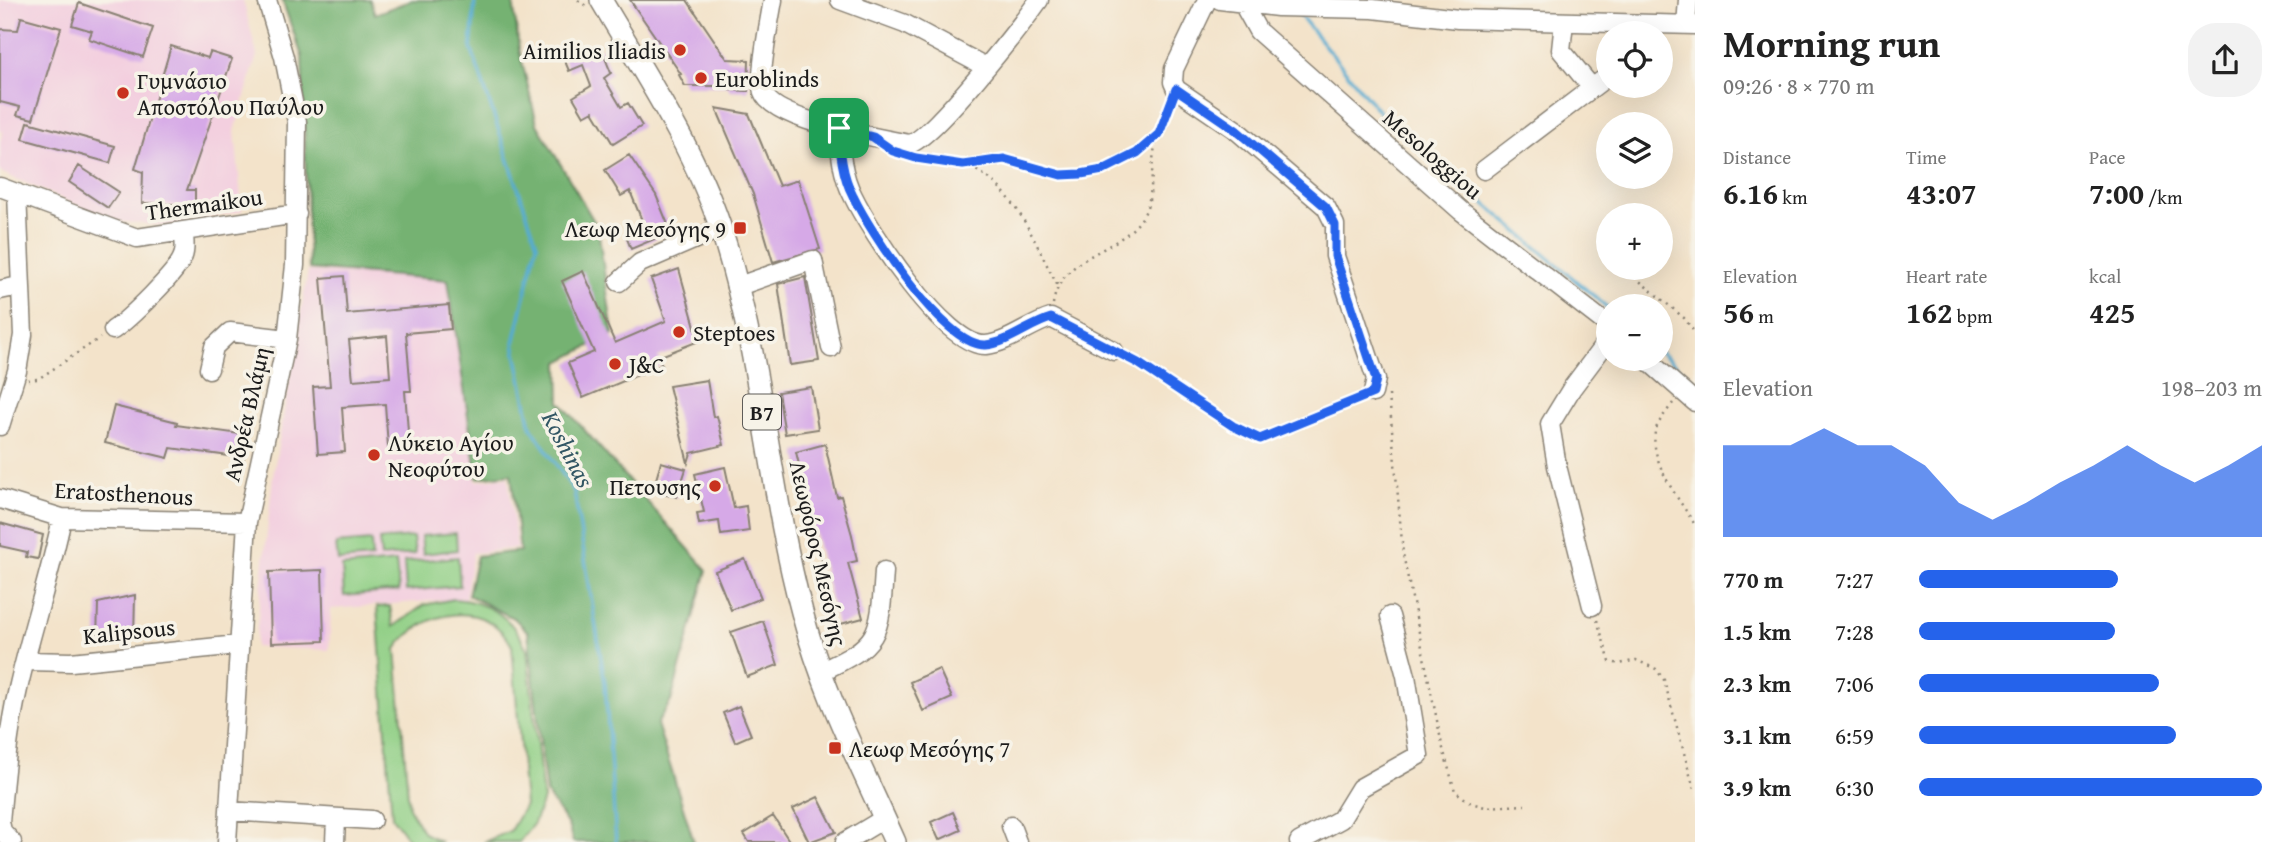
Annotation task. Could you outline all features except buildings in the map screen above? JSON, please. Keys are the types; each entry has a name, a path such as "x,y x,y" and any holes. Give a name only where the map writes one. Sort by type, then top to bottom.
{"main road":[{"name":"Λεωφόρος Μεσόγης","path":"601,0 684,147 721,228 736,287 787,548 820,672 847,743 895,842"}],"street":[{"name":"Ανδρέα Βλάμη","path":"227,842 247,522 287,339 298,214 297,122 285,57 267,0"},
{"path":"773,0 763,93 782,111 839,128 909,144 919,141 943,117 984,66 1010,40 1039,0"},
{"path":"840,0 905,24 984,66"},
{"path":"1208,0 1174,69 1173,82 1176,89 1236,130 1326,207 1335,225 1335,256 1376,379 1373,393"},
{"path":"1220,0 1458,19 1691,25 1688,0"},
{"name":"Mesologgiou","path":"1249,4 1258,31 1461,212 1596,316"},
{"path":"1564,22 1561,50 1592,88"},
{"path":"1484,170 1596,85"},
{"path":"839,128 843,169 852,196 886,250 951,329 970,342 987,345 1051,318 1114,351"},
{"name":"Thermaikou","path":"8,190 123,236 150,238 298,214"},
{"path":"0,426 14,380 23,335 8,190"},
{"path":"619,282 640,263 721,228"},
{"path":"113,330 138,309 180,263 184,251 184,233"},
{"path":"736,287 813,260 831,348"},
{"path":"0,290 19,286"},
{"path":"209,369 214,347 230,332 287,339"},
{"path":"1592,606 1550,425 1572,387 1596,356"},
{"path":"1659,371 1688,397"},
{"name":"Eratosthenous","path":"0,499 62,518 247,522"},
{"path":"10,841 2,831 0,821 6,752 25,661 47,589 62,518"},
{"path":"820,672 852,657 875,639 882,606 884,571"},
{"path":"1299,842 1341,819 1360,788 1419,755 1406,676 1390,616"},
{"name":"Kalipsous","path":"25,661 71,662 238,645"},
{"path":"229,811 372,820"},
{"path":"845,842 885,818"},
{"path":"335,842 336,819"}],"path":[{"path":"1051,318 1058,286 1074,264 1127,233 1139,221 1148,206 1159,134 1176,89"},
{"path":"904,155 963,165 1004,159 1061,175 1081,174 1103,170 1137,153 1159,134"},
{"path":"963,165 1002,190 1014,204 1058,286"},
{"path":"1638,280 1684,318 1695,333"},
{"path":"14,380 38,379 113,330"},
{"path":"1114,351 1173,384 1233,426 1260,439 1373,393 1389,392 1403,554 1455,791 1471,803 1485,807 1525,805"},
{"path":"1688,397 1655,432 1656,446 1667,479 1695,525"},
{"path":"1592,606 1610,662 1620,664 1636,660 1656,669 1664,680 1695,793"}],"shaded area":[{"name":"Γυμνάσιο Αποστόλου Παύλου","path":"0,0 243,0 257,55 235,131 242,211 168,226 113,221 0,172 0,141 3,132 0,131"},
{"name":"Λύκειο Αγίου Νεοφύτου","path":"308,271 447,280 476,481 508,477 517,548 473,553 465,598 331,609 329,650 255,647 273,476"}],"green space":[{"path":"282,0 370,0 375,14 412,0 513,0 519,49 537,124 598,228 613,334 559,362 560,402 707,570 671,701 657,724 694,842 573,842 568,825 546,793 528,632 515,619 468,595 477,556 520,551 511,474 477,478 448,280 309,269 302,56"},
{"path":"456,533 457,550 423,554 421,536"},
{"path":"413,537 415,554 381,557 379,540"},
{"path":"371,541 372,558 338,561 336,544"},
{"path":"458,557 460,586 406,591 404,562"},
{"path":"396,562 399,591 344,596 342,567"},
{"path":"454,599 478,603 498,613 515,629 527,650 543,799 534,823 519,842 484,842 510,831 525,805 512,646 501,631 487,621 471,615 455,614 422,625 408,635 396,649 409,808 424,833 441,842 410,842 392,817 377,607 390,606 393,627 424,605"}],"waterway":[{"name":"Koshinas","path":"475,0 471,48 537,244 514,343 531,427 574,491 605,683 616,842"},
{"path":"1299,14 1385,119 1596,298"},
{"path":"1673,363 1695,382"}],"place":[{"name":"Aimilios Iliadis","path":"680,50"},
{"name":"Euroblinds","path":"701,78"},
{"name":"Γυμνάσιο Αποστόλου Παύλου","path":"123,93"},
{"name":"Λεωφ Μεσόγης 9","path":"740,228"},
{"name":"Steptoes","path":"679,332"},
{"name":"J&C","path":"615,364"},
{"name":"Λύκειο Αγίου Νεοφύτου","path":"374,455"},
{"name":"Πετουσης","path":"715,486"},
{"name":"Λεωφ Μεσόγης 7","path":"835,748"}],"route":[{"path":"1176,89 1236,130 1326,207 1335,225 1335,256 1376,379 1373,393 1260,439 1233,426 1138,363 1051,318 987,345 970,342 951,329 925,300 874,232 852,196 843,169 839,128 873,137 893,151 916,158 963,165 1004,159 1061,175 1081,174 1103,170 1137,153 1159,134 1176,89"}]}
